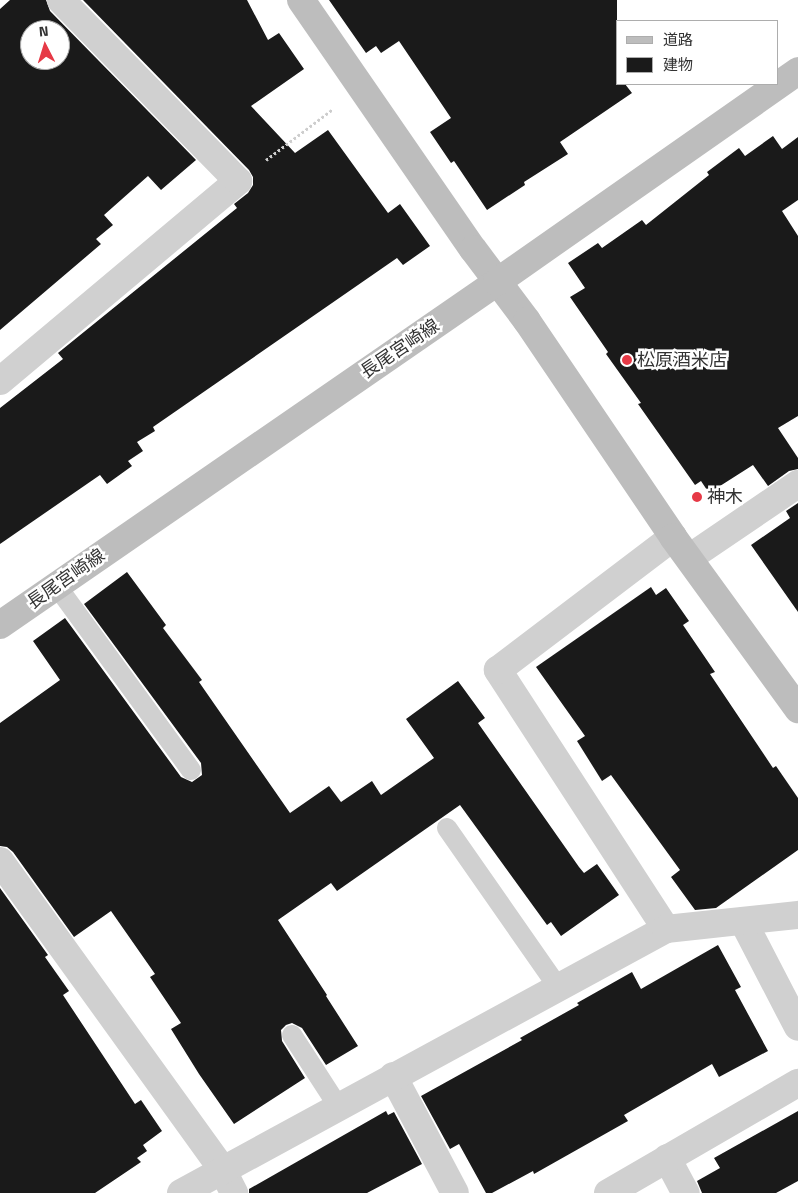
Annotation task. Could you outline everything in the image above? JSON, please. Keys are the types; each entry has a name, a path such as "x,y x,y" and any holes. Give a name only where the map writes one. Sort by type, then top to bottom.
{"street":[{"path":"0,380 238,181 61,0"},
{"path":"301,0 527,321 673,537 798,709"},
{"name":"長尾宮崎線","path":"778,84 798,70"},
{"name":"長尾宮崎線","path":"0,625 498,282 777,85"},
{"path":"689,558 798,484"},
{"path":"666,929 498,670 673,537"},
{"path":"0,861 228,1181"},
{"path":"181,1193 228,1181 338,1106 666,929 798,915"},
{"path":"743,921 798,1027"},
{"path":"393,1076 455,1193"},
{"path":"608,1193 798,1083"},
{"path":"667,1158 686,1193"}],"lane":[{"path":"56,585 191,770"},
{"path":"448,828 558,987"},
{"path":"292,1035 338,1106"}],"path":[{"path":"238,181 362,87"}],"building":[{"path":"10,0 46,0 50,11 59,20 20,20 20,70 70,70 70,31 196,160 161,190 148,176 104,215 113,225 96,239 101,244 0,330 0,9"},
{"path":"83,0 247,0 268,40 279,33 304,69 251,106 295,153 328,130 388,213 400,204 430,246 403,265 397,258 153,427 155,431 137,442 143,451 128,461 132,466 107,484 100,475 0,544 0,408 63,359 58,353 237,208 234,204 248,193 253,185 253,177 249,170"},
{"path":"329,0 617,0 616,85 626,85 632,93 560,142 568,154 524,182 525,185 487,210 454,161 451,163 430,132 451,118 399,41 381,53 376,46 366,53"},
{"path":"773,136 782,149 798,137 798,200 782,211 798,236 798,416 778,428 798,458 798,469 789,471 768,486 753,465 709,493 701,481 695,485 638,404 641,403 606,354 608,352 570,297 585,288 568,263 598,243 602,248 642,220 646,225 709,175 707,172 739,148 745,156"},
{"path":"798,503 798,612 751,545 790,518 786,511"},
{"path":"127,572 166,625 163,628 202,680 199,682 290,813 329,786 341,802 372,781 381,795 434,758 406,719 458,681 485,718 478,723 579,867 584,873 597,864 619,895 561,936 551,922 547,925 460,805 337,891 331,883 278,920 358,1046 326,1065 302,1028 292,1023 286,1025 281,1030 282,1041 305,1078 234,1124 199,1074 171,1029 181,1023 150,977 155,974 111,911 74,937 13,852 7,847 0,846 0,723 60,680 33,641 65,618 181,777 192,782 202,775 201,763 84,604"},
{"path":"651,587 656,595 666,588 689,621 683,625 715,672 710,674 773,768 776,766 798,798 798,850 716,908 695,910 671,877 680,870 611,775 602,781 577,741 585,736 536,667"},
{"path":"0,888 48,955 45,957 69,991 63,995 135,1104 141,1100 162,1131 143,1145 147,1151 137,1158 141,1162 95,1193 0,1193"},
{"path":"718,945 741,987 735,990 768,1051 719,1077 712,1064 624,1115 628,1121 534,1174 533,1171 492,1193 486,1193 459,1144 450,1149 421,1096 522,1040 520,1038 579,1005 577,1003 632,972 641,989"},
{"path":"386,1111 388,1115 394,1112 422,1164 367,1193 249,1193 249,1189"},
{"path":"798,1111 798,1181 776,1193 702,1193 697,1181 720,1168 714,1158"}],"place":[{"name":"松原酒米店","path":"627,360"},
{"name":"神木","path":"697,497"}]}
